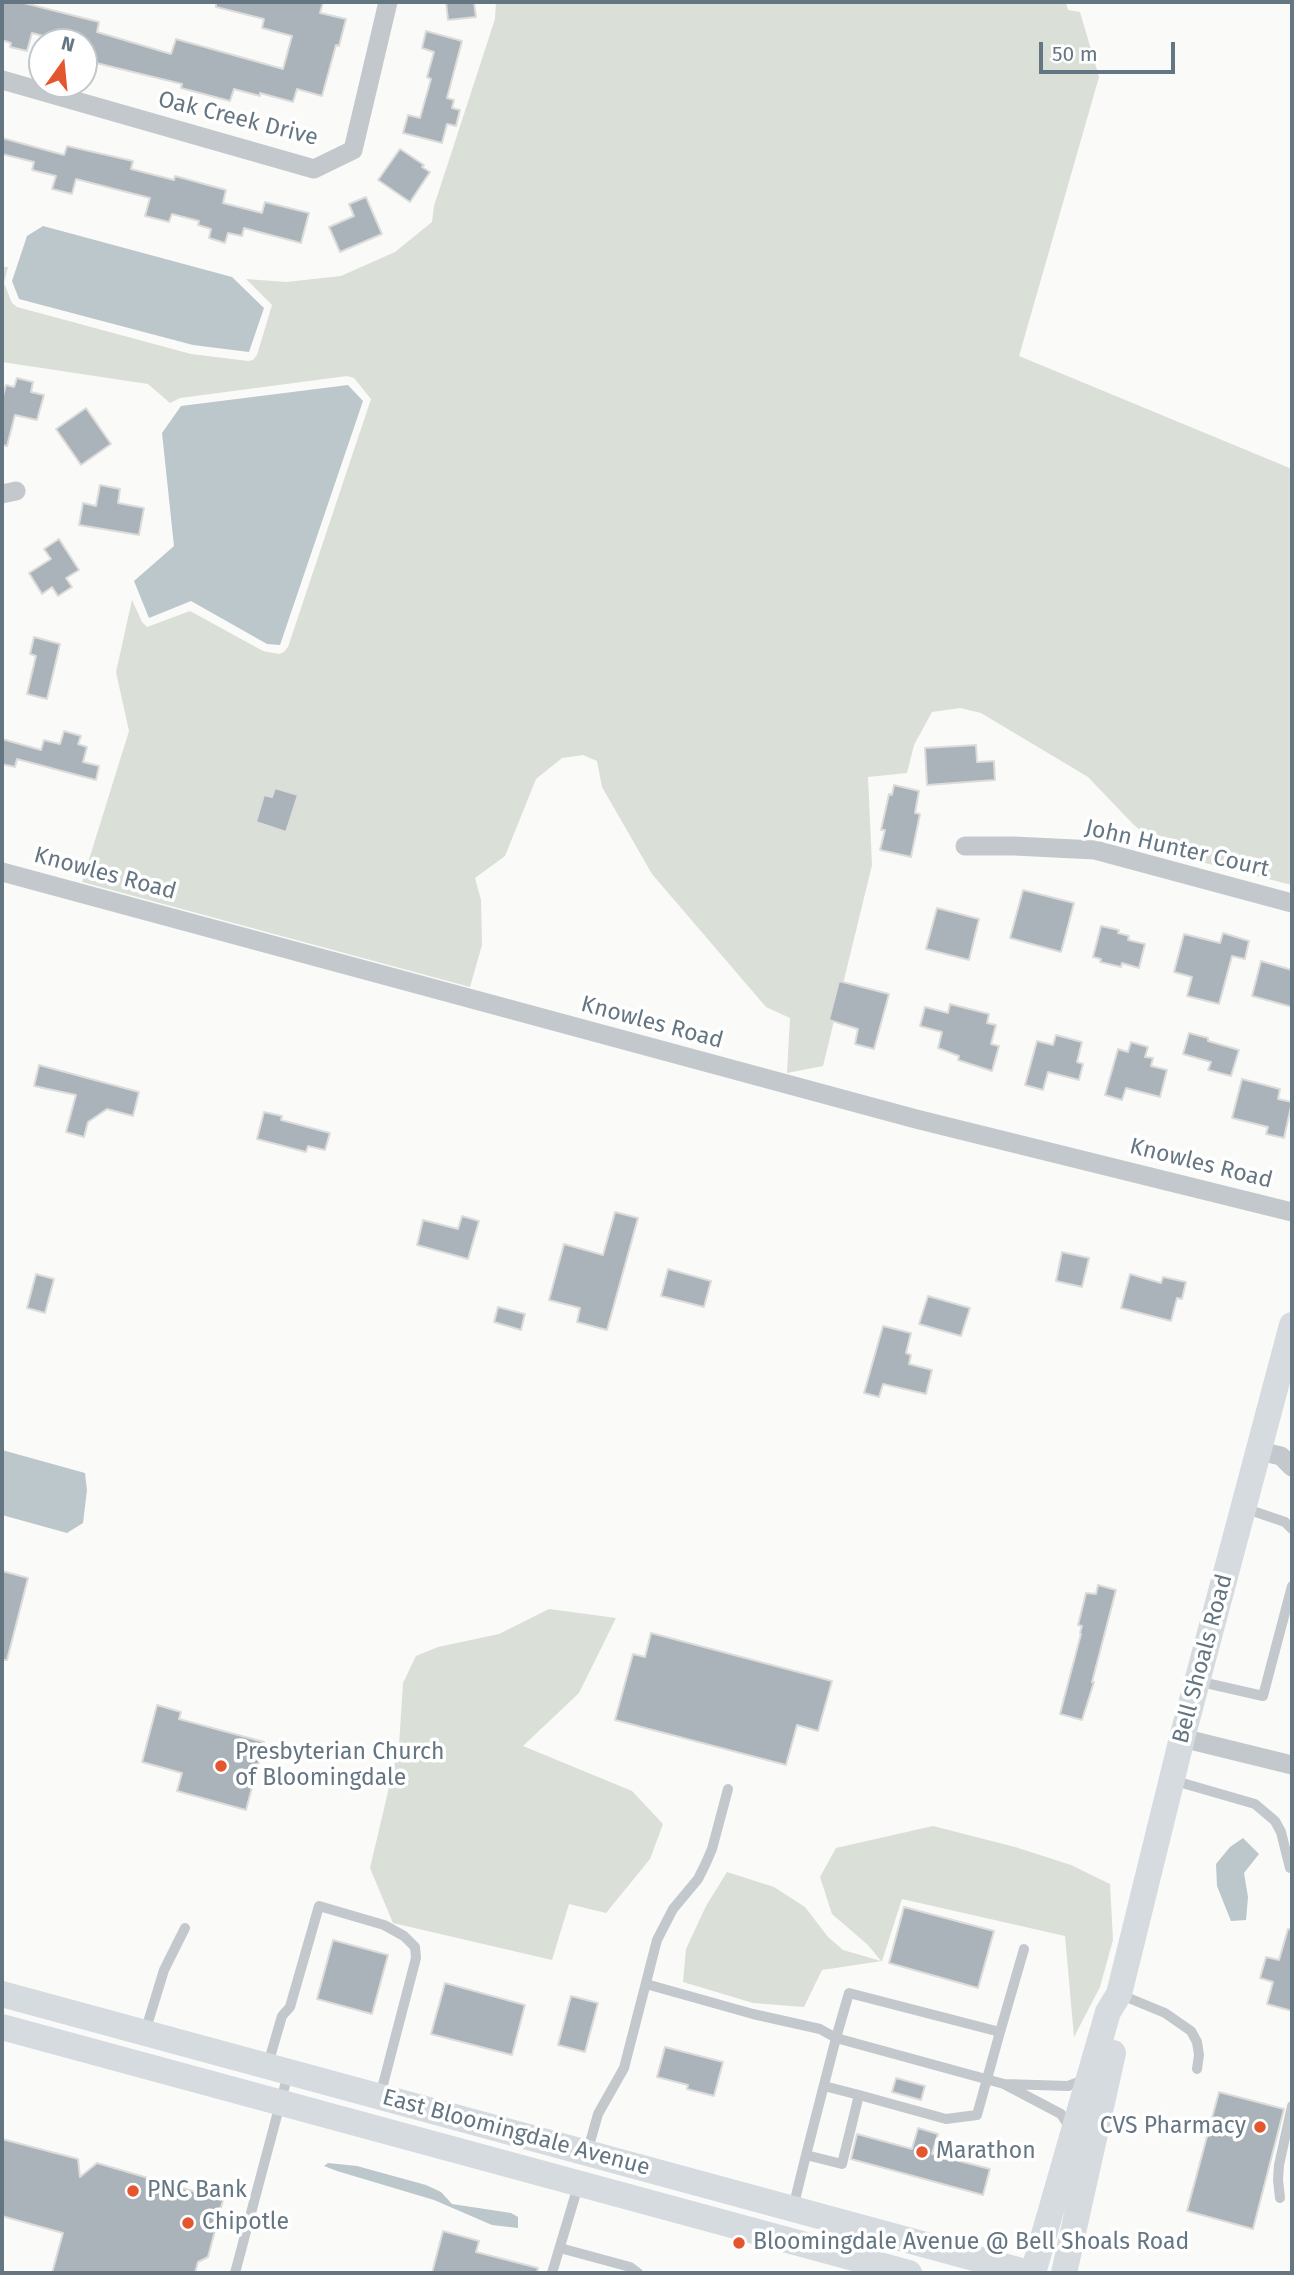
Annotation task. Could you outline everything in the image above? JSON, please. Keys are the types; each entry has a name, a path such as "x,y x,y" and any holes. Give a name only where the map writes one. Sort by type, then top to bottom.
{"main road":[{"name":"Bell Shoals Road","path":"1031,2273 1108,2012 1119,1994 1182,1738 1244,1508 1281,1457 1292,1325"},
{"name":"East Bloomingdale Avenue","path":"2,1994 1031,2273"},
{"name":"Bell Shoals Road","path":"1064,2273 1122,2013 1119,1994"},
{"name":"East Bloomingdale Avenue","path":"2,2027 909,2273"}],"street":[{"name":"Oak Creek Drive","path":"2,80 314,169 353,150 388,2"},
{"name":"John Hunter Court","path":"965,846 1095,850 1292,903"},
{"name":"Knowles Road","path":"2,872 916,1119 1292,1212"},
{"path":"1182,1738 1292,1765"}],"lane":[{"path":"1244,1508 1285,1522 1292,1529"},
{"path":"1197,1681 1263,1696 1292,1586"},
{"path":"1172,1780 1243,1799 1265,1811 1282,1832 1290,1868"},
{"path":"587,2153 598,2114 624,2068 657,1940 663,1925 698,1879 708,1857 728,1789"},
{"path":"235,2273 281,2103 279,2068 282,2016 290,2007 319,1906 384,1925 404,1936 415,1947 416,1958 379,2096"},
{"path":"145,2032 164,1969 185,1928"},
{"path":"824,2086 946,2119 977,2115 1024,1949"},
{"path":"646,1984 753,2014 820,2029 836,2038 1004,2084 1061,2115 1073,2135"},
{"path":"793,2209 849,1993 1000,2032"},
{"path":"1119,1994 1166,2013 1191,2031 1198,2042 1197,2068"},
{"path":"1004,2084 1068,2086 1090,2076"},
{"path":"806,2155 842,2164 859,2095"},
{"path":"1280,2198 1279,2165 1292,2106"},
{"path":"552,2273 579,2183"},
{"path":"560,2248 632,2271"}],"shaded area":[{"path":"496,2 1061,2 1066,3 1068,10 1080,12 1099,77 1019,356 1292,469 1292,885 1166,853 1133,824 1088,777 981,713 960,708 932,712 914,745 907,773 868,777 872,865 823,1066 787,1073 790,1018 766,1007 652,874 602,787 597,761 583,755 562,758 536,779 505,856 475,878 481,900 482,945 470,987 82,882 129,731 116,672 132,600 147,627 190,611 263,651 279,654 284,652 288,647 371,399 354,378 347,376 180,398 170,403 148,384 2,362 2,267 8,267 4,283 12,303 17,307 191,354 253,360 257,355 272,305 246,279 286,282 341,276 395,252 432,222 434,206 495,19"},
{"path":"43,226 232,277 264,308 249,352 193,345 19,299 12,281 27,236"},
{"path":"348,385 363,401 280,645 267,644 191,601 149,618 134,581 174,546 162,433 181,406"},
{"path":"2,1450 85,1473 87,1490 83,1523 67,1533 2,1515"},
{"path":"549,1609 616,1618 579,1693 523,1746 632,1791 663,1824 650,1859 606,1913 569,1904 552,1960 393,1923 370,1868 399,1745 403,1683 416,1656 438,1647 499,1634"},
{"path":"933,1826 1071,1865 1110,1884 1113,1940 1100,1987 1074,2037 1065,1936 902,1899 882,1961 822,1970 804,2007 753,2003 683,1982 686,1949 706,1906 727,1872 774,1887 805,1907 828,1937 843,1950 881,1961 868,1945 832,1914 820,1877 836,1848"},
{"path":"1243,1838 1259,1854 1244,1873 1248,1897 1246,1920 1231,1921 1217,1886 1216,1864 1230,1847"},
{"path":"328,2163 357,2166 426,2185 441,2192 452,2204 511,2213 518,2217 518,2228 492,2225 434,2200 324,2166"}],"building":[{"path":"2,2 20,2 99,22 98,28 28,28 27,51 10,47 11,43 2,40"},
{"path":"216,2 323,2 320,13 346,19 322,96 297,89 293,102 234,89 230,101 181,88 182,84 98,63 98,32 171,54 176,39 283,69 292,36 262,28 264,19 216,7"},
{"path":"446,2 474,2 476,17 448,20"},
{"path":"426,31 462,41 447,98 454,100 452,108 460,110 456,126 447,124 442,143 403,133 408,115 420,118 431,79 427,77 434,52 422,48"},
{"path":"2,138 64,155 67,146 133,161 131,169 174,180 175,176 226,190 223,203 262,213 265,202 309,213 301,243 244,228 242,236 228,233 225,243 209,238 211,229 198,225 199,221 172,214 169,222 145,216 150,198 76,179 72,194 52,189 56,176 32,170 34,162 2,154"},
{"path":"400,149 430,172 410,202 378,180"},
{"path":"366,197 382,234 340,252 329,227 354,216 349,204"},
{"path":"17,378 33,382 31,392 44,395 37,420 15,415 7,446 2,445 2,399 6,385 14,387"},
{"path":"86,408 111,444 81,465 56,429"},
{"path":"100,485 120,489 118,503 144,508 139,535 79,525 83,503 96,506"},
{"path":"59,539 79,570 66,578 72,587 58,596 52,587 42,594 29,573 51,559 44,549"},
{"path":"34,637 60,644 47,699 27,694 36,656 30,654"},
{"path":"64,731 81,736 78,744 87,747 83,762 99,766 96,780 17,759 15,767 2,764 2,739 41,750 44,740 60,744"},
{"path":"976,745 977,762 994,761 995,780 927,785 925,748"},
{"path":"894,785 919,791 915,813 920,814 911,857 880,850 885,830 881,830 889,794 892,795"},
{"path":"275,788 298,795 286,832 256,822 264,795 272,797"},
{"path":"1023,890 1074,903 1061,952 1010,938"},
{"path":"937,908 979,919 969,960 926,949"},
{"path":"1101,926 1119,930 1118,933 1129,936 1128,940 1145,944 1139,968 1122,963 1121,967 1100,962 1101,959 1093,957"},
{"path":"1223,933 1249,941 1245,959 1232,956 1219,1004 1187,996 1192,977 1174,972 1184,934 1220,943"},
{"path":"1261,961 1292,970 1292,1007 1252,996"},
{"path":"839,981 889,994 874,1049 855,1044 858,1029 829,1020"},
{"path":"950,1004 989,1014 987,1023 996,1025 991,1044 999,1046 992,1071 958,1060 959,1056 938,1048 942,1032 920,1026 925,1007 948,1013"},
{"path":"1189,1033 1239,1050 1231,1076 1208,1070 1211,1062 1183,1054"},
{"path":"1056,1035 1082,1042 1077,1062 1083,1064 1079,1080 1048,1072 1043,1090 1025,1085 1037,1041 1053,1045"},
{"path":"1131,1042 1148,1047 1145,1057 1153,1058 1151,1066 1167,1070 1160,1097 1126,1088 1122,1100 1105,1095 1118,1049 1128,1052"},
{"path":"39,1065 139,1092 133,1116 107,1109 88,1122 84,1137 66,1132 76,1095 34,1086"},
{"path":"1242,1079 1280,1089 1278,1099 1292,1102 1284,1138 1266,1134 1268,1127 1232,1118"},
{"path":"264,1112 282,1116 281,1120 330,1133 325,1150 308,1146 306,1152 257,1139"},
{"path":"615,1212 638,1218 607,1330 577,1322 580,1308 549,1300 564,1244 603,1255"},
{"path":"462,1216 479,1221 468,1259 417,1245 423,1220 458,1229"},
{"path":"1062,1252 1089,1258 1082,1287 1056,1281"},
{"path":"668,1269 711,1281 704,1307 661,1296"},
{"path":"36,1274 54,1279 45,1313 27,1308"},
{"path":"1130,1274 1161,1283 1163,1277 1186,1282 1182,1299 1177,1298 1171,1321 1121,1308"},
{"path":"928,1296 970,1308 961,1336 919,1324"},
{"path":"498,1307 525,1314 521,1330 494,1322"},
{"path":"883,1326 911,1333 906,1353 911,1355 909,1364 932,1370 926,1394 883,1384 879,1397 864,1393"},
{"path":"2,1571 28,1578 7,1660 2,1660"},
{"path":"1098,1585 1116,1590 1082,1720 1060,1714 1081,1634 1082,1626 1078,1625 1086,1593 1096,1594"},
{"path":"651,1633 832,1681 818,1731 797,1725 786,1765 615,1720 633,1654 645,1657"},
{"name":"Presbyterian Church of Bloomingdale","path":"157,1705 181,1712 179,1719 264,1742 246,1810 177,1791 182,1773 142,1762"},
{"path":"904,1907 994,1931 978,1988 889,1963"},
{"path":"1288,1929 1292,1929 1292,2011 1267,2004 1273,1982 1260,1978 1266,1957 1279,1960"},
{"path":"333,1940 388,1955 372,2014 317,1999"},
{"path":"445,1983 525,2005 512,2055 431,2034"},
{"path":"571,1996 598,2003 585,2052 558,2045"},
{"path":"665,2047 723,2062 714,2096 687,2089 688,2085 657,2077"},
{"path":"896,2078 925,2086 921,2100 892,2092"},
{"name":"CVS Pharmacy","path":"1219,2092 1284,2109 1253,2229 1187,2211"},
{"name":"Marathon","path":"918,2128 938,2134 932,2154 990,2169 983,2195 851,2159 857,2134 912,2149"},
{"path":"2,2139 78,2159 80,2177 97,2163 223,2200 208,2257 198,2262 195,2273 52,2273 63,2233 2,2216"},
{"path":"443,2231 479,2241 476,2252 538,2268 537,2273 432,2273"}],"place":[{"name":"Presbyterian Church of Bloomingdale","path":"221,1766"},
{"name":"CVS Pharmacy","path":"1260,2127"},
{"name":"Marathon","path":"922,2152"},
{"name":"PNC Bank","path":"133,2191"},
{"name":"Chipotle","path":"188,2223"},
{"name":"Bloomingdale Avenue @ Bell Shoals Road","path":"739,2243"}]}
